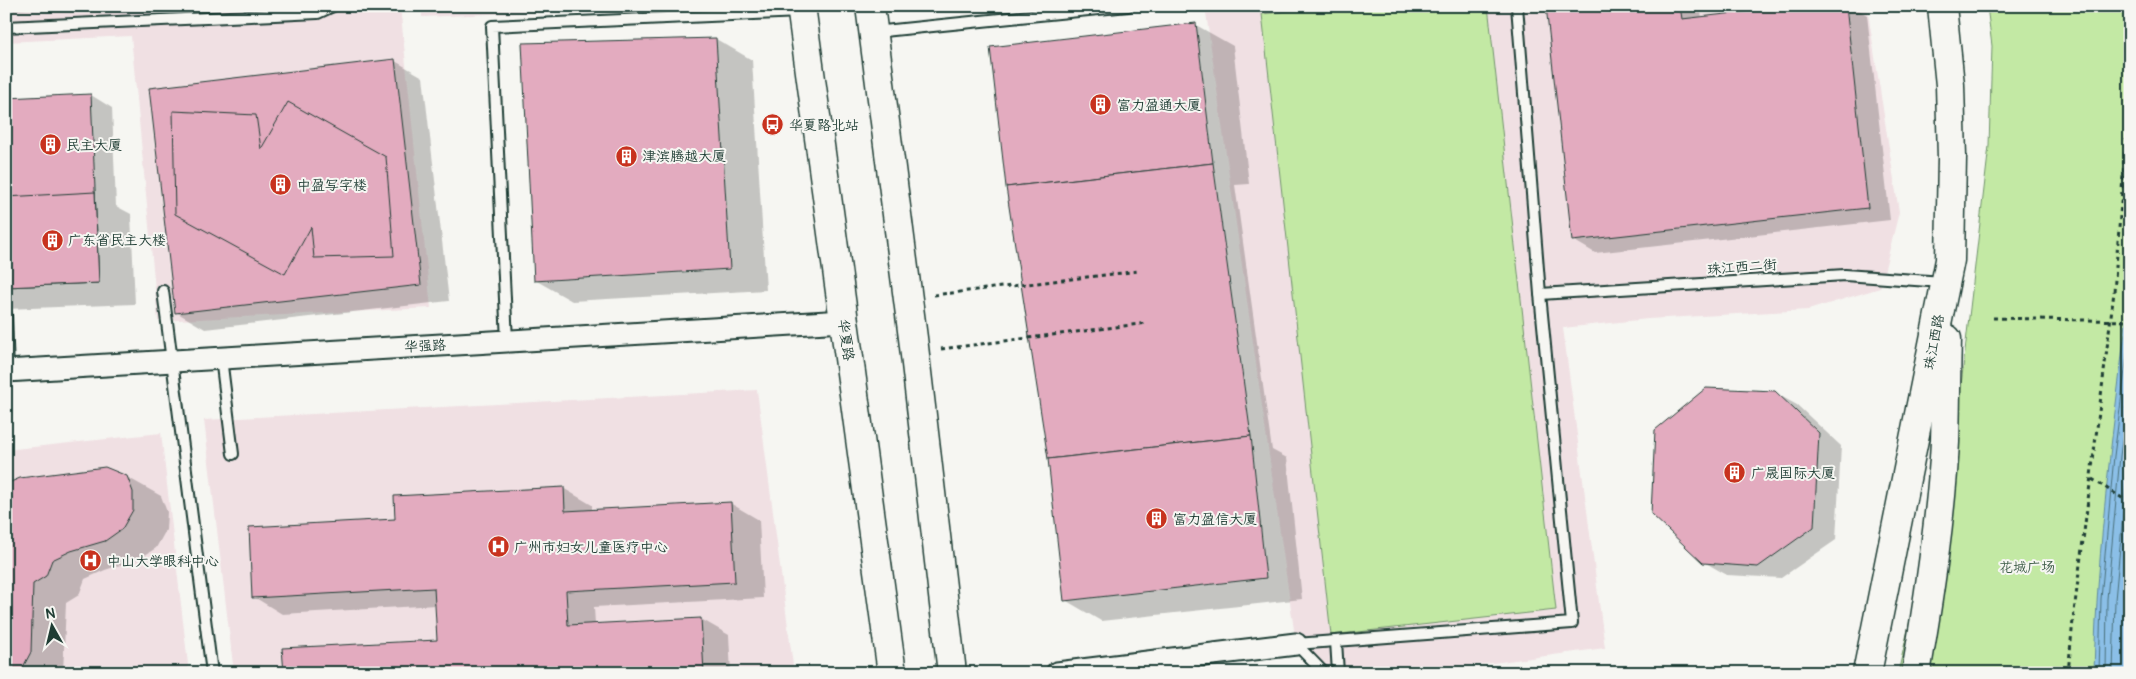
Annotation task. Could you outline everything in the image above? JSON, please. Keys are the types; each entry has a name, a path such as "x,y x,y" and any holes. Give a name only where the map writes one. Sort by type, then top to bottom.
{"main road":[{"name":"珠江西路","path":"1867,673 1947,271 1952,158 1951,113 1942,6"},
{"name":"华夏路","path":"802,9 892,673"},
{"path":"872,19 913,338 952,673"},
{"path":"1916,673 1933,562 1945,443 1947,271"}],"street":[{"name":"华强路","path":"7,371 844,321"},
{"path":"1058,673 1296,644"}],"lane":[{"path":"6,27 318,13 333,6"},
{"path":"872,19 1128,6"},
{"path":"1296,644 1572,623 1540,294 1517,6"},
{"path":"507,341 492,26 802,9"},
{"name":"珠江西二街","path":"1540,294 1845,275 1947,271"},
{"path":"163,291 212,673"},
{"path":"6,315 7,371"},
{"path":"221,358 233,454"},
{"path":"1336,641 1338,673"},
{"path":"1296,644 1324,673"}],"path":[{"path":"2068,673 2110,319 2126,139"},
{"path":"926,296 1139,271"},
{"path":"1993,318 2130,320"},
{"path":"933,350 1147,323"},
{"path":"2092,479 2130,503"}],"shaded area":[{"path":"6,6 400,6 431,308 158,321 131,36 6,42"},
{"path":"422,6 685,6 422,17"},
{"path":"1205,6 1867,6 1899,212 1880,288 1808,310 1648,319 1563,328 1605,648 1418,673 1324,673 1296,644"},
{"name":"广州市妇女儿童医疗中心","path":"757,390 794,673 234,673 204,420"},
{"name":"中山大学眼科中心","path":"161,433 189,673 6,673 6,450"}],"green space":[{"path":"1332,6 1488,6 1556,610 1331,635 1262,14"},
{"name":"花城广场","path":"1987,6 2130,6 2130,673 1898,673 1958,411 1989,146 1992,46"}],"water":[{"path":"2130,292 2130,673 2094,673 2102,530"}],"building":[{"path":"1546,6 1680,6 1682,19 1796,6 1846,6 1868,208 1572,241"},
{"name":"富力盈通大厦","path":"1196,23 1213,163 1006,187 990,47"},
{"name":"津滨腾越大厦","path":"716,38 730,269 534,281 522,43"},
{"path":"395,59 421,285 175,313 149,88"},
{"name":"民主大厦","path":"91,94 99,283 6,287 6,98"},
{"name":"中盈写字楼","path":"288,102 386,157 394,256 314,258 311,227 285,274 175,214 173,111 256,115 261,149"},
{"path":"1213,163 1251,436 1048,459 1006,187"},
{"name":"广东省民主大楼","path":"95,192 99,283 6,287 6,197"},
{"name":"广晟国际大厦","path":"1706,388 1775,391 1819,433 1814,527 1758,567 1703,563 1651,514 1655,430"},
{"name":"富力盈信大厦","path":"1251,436 1266,578 1064,601 1048,459"},
{"path":"105,467 127,476 133,492 133,510 122,529 105,541 71,551 52,560 46,576 33,584 31,652 22,669 17,673 6,673 6,484 20,478"},
{"path":"564,487 565,511 731,502 735,582 566,591 568,625 701,618 704,673 284,673 282,648 437,640 434,588 252,598 249,527 395,519 394,496"}],"place":[{"name":"富力盈通大厦","path":"1101,105"},
{"name":"华夏路北站","path":"773,125"},
{"name":"民主大厦","path":"50,145"},
{"name":"津滨腾越大厦","path":"626,156"},
{"name":"中盈写字楼","path":"281,185"},
{"name":"广东省民主大楼","path":"52,240"},
{"name":"广晟国际大厦","path":"1735,473"},
{"name":"富力盈信大厦","path":"1157,519"},
{"name":"广州市妇女儿童医疗中心","path":"498,547"},
{"name":"中山大学眼科中心","path":"91,561"}]}
